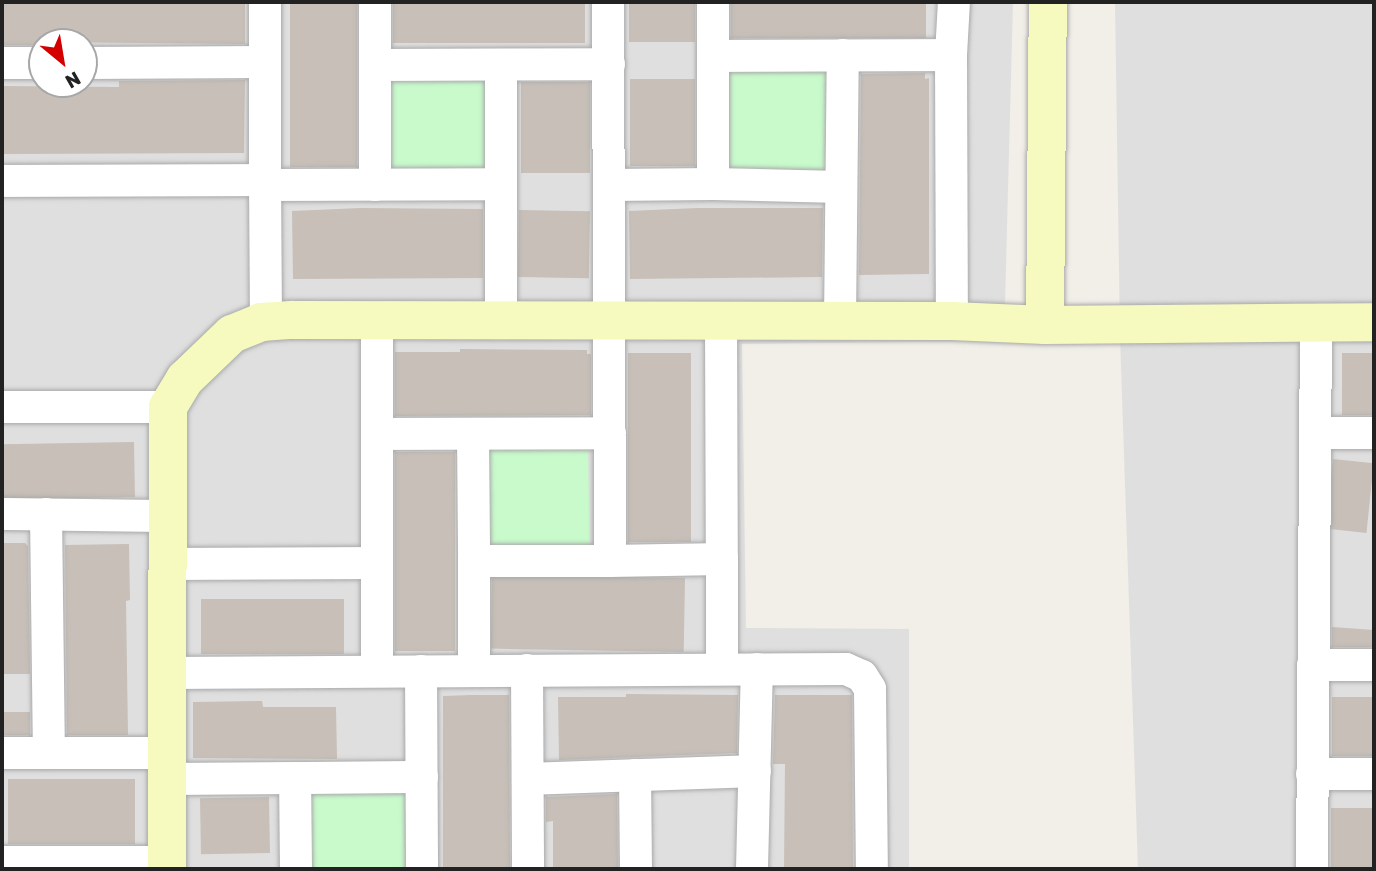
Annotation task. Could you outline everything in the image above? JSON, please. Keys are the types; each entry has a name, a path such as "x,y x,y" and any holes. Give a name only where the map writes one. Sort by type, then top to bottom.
{"street":[{"path":"265,2 265,321"},
{"path":"375,2 375,185"},
{"path":"608,2 610,561"},
{"path":"713,2 713,184"},
{"path":"952,321 951,55 954,2"},
{"path":"1045,325 1048,2"},
{"path":"840,321 843,55"},
{"path":"713,56 951,55"},
{"path":"98,63 265,62"},
{"path":"2,63 28,63"},
{"path":"375,65 609,64"},
{"path":"501,65 501,321"},
{"path":"2,181 501,184"},
{"path":"609,185 841,187"},
{"path":"377,320 377,671"},
{"path":"2,862 46,866 167,866 168,407 185,379 207,355 232,334 265,321 952,321 1045,325 1374,322"},
{"path":"721,322 722,669"},
{"path":"1312,869 1316,322"},
{"path":"2,407 168,407"},
{"path":"473,433 474,671"},
{"path":"377,434 610,433"},
{"path":"1315,433 1374,433"},
{"path":"2,514 166,516"},
{"path":"46,514 49,753"},
{"path":"474,561 722,559"},
{"path":"166,564 377,563"},
{"path":"1313,665 1374,666"},
{"path":"751,869 757,669"},
{"path":"167,673 846,669 862,676 870,689 872,869"},
{"path":"527,670 528,869"},
{"path":"421,671 422,869"},
{"path":"2,753 49,753 295,778 422,777"},
{"path":"527,779 755,771"},
{"path":"1312,774 1374,774"},
{"path":"635,775 636,869"},
{"path":"295,778 296,869"}],"shaded area":[{"path":"2,2 1013,2 1004,341 742,344 746,628 909,629 909,869 2,869"},
{"path":"1115,2 1374,2 1374,869 1138,869 1120,336"}],"green space":[{"path":"830,69 832,171 730,173 728,71"},
{"path":"489,73 491,175 390,177 388,75"},
{"path":"588,444 590,546 488,548 486,446"},
{"path":"408,786 409,869 307,869 306,788"}],"building":[{"path":"2,2 245,2 245,44 98,43 98,28 28,28 28,45 2,45"},
{"path":"290,2 357,2 357,167 290,167"},
{"path":"393,2 585,2 585,43 393,43"},
{"path":"629,2 695,2 695,42 629,42"},
{"path":"731,2 926,2 926,38 731,38"},
{"path":"925,73 925,79 929,78 929,274 859,275 861,74"},
{"path":"630,79 695,79 695,166 630,166"},
{"path":"245,80 244,153 2,154 2,86 28,86 28,98 98,98 98,87 119,87 119,81"},
{"path":"521,82 590,82 590,173 521,173"},
{"path":"360,208 483,209 483,278 293,279 292,211"},
{"path":"823,208 822,277 630,279 629,211"},
{"path":"519,210 590,211 589,278 518,277"},
{"path":"460,349 587,350 587,354 591,354 591,415 395,416 395,352 460,352"},
{"path":"628,353 691,353 691,542 628,542"},
{"path":"1342,353 1374,353 1374,415 1342,415"},
{"path":"134,442 135,497 3,499 2,444"},
{"path":"395,452 455,452 455,651 395,651"},
{"path":"1333,459 1374,463 1366,533 1326,529"},
{"path":"2,543 25,543 28,546 30,674 2,674"},
{"path":"129,544 130,600 126,601 128,735 67,735 65,545"},
{"path":"492,575 685,578 684,652 491,649"},
{"path":"201,599 344,599 344,654 201,654"},
{"path":"1332,627 1374,630 1374,647 1332,647"},
{"path":"626,694 738,695 737,753 559,760 558,697 626,697"},
{"path":"509,695 510,869 443,869 443,696"},
{"path":"775,695 852,695 853,869 784,869 785,764 773,764"},
{"path":"1332,697 1374,697 1374,756 1332,756"},
{"path":"262,701 263,707 336,707 337,759 193,758 193,702"},
{"path":"2,712 30,712 30,735 2,735"},
{"path":"8,779 135,779 135,844 8,844"},
{"path":"617,794 618,869 553,869 553,821 546,822 546,797"},
{"path":"269,797 270,853 201,854 200,798"},
{"path":"1331,808 1374,808 1374,869 1331,869"}]}
